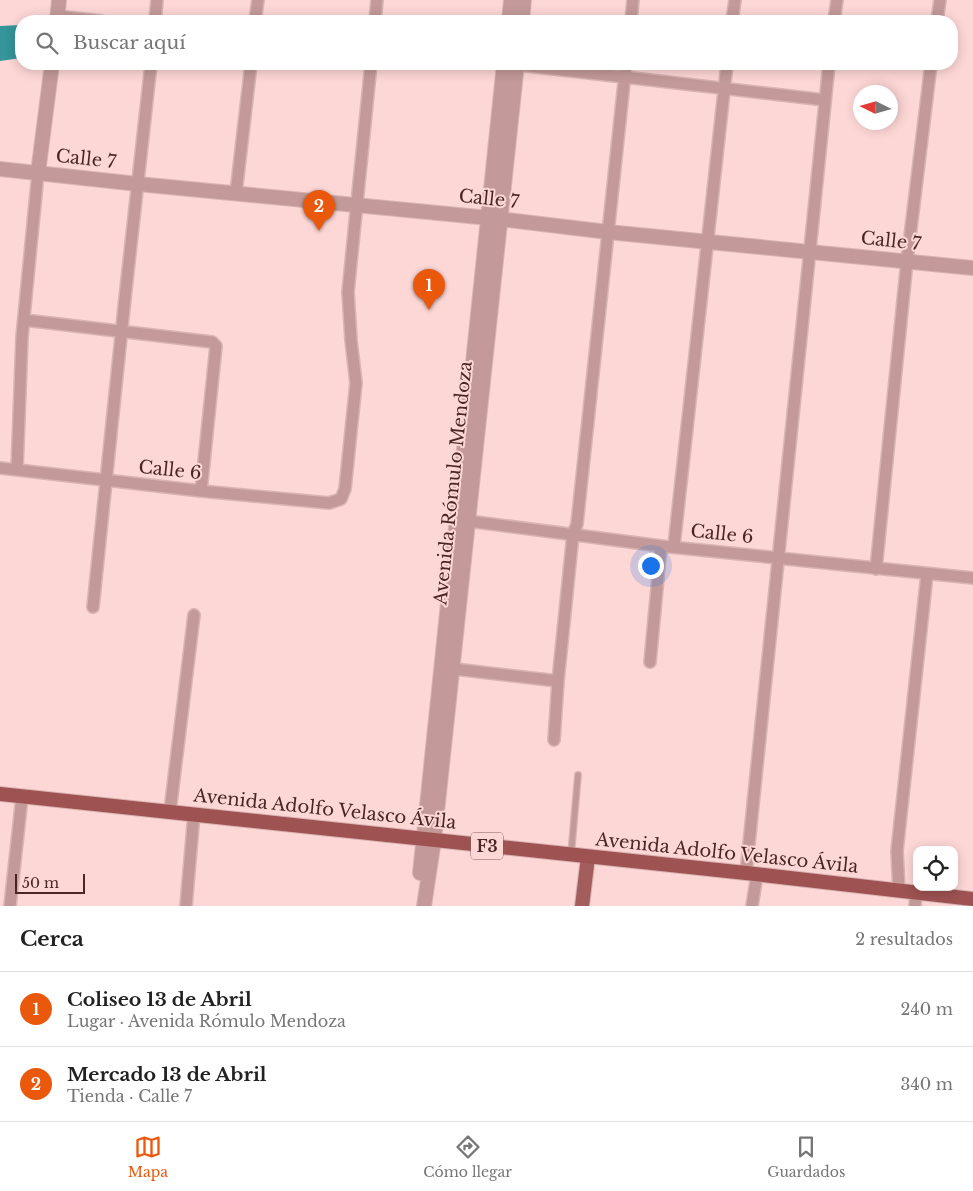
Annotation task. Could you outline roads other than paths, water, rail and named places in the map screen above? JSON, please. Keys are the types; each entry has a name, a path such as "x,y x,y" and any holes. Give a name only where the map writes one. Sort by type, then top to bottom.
{"highway":[{"name":"Avenida Adolfo Velasco Ávila","path":"0,794 899,891 916,900 973,899"}],"main road":[{"path":"582,906 588,857"}],"street":[{"path":"57,15 59,0"},
{"path":"156,15 157,0"},
{"path":"256,15 258,0"},
{"path":"376,15 377,0"},
{"path":"510,15 511,0"},
{"path":"523,15 524,0"},
{"path":"632,15 633,0"},
{"path":"733,15 735,0"},
{"path":"835,15 837,0"},
{"path":"938,15 940,0"},
{"path":"17,470 24,320 38,173 51,70"},
{"path":"94,607 150,70"},
{"path":"236,193 249,70"},
{"path":"356,205 369,70"},
{"name":"Avenida Rómulo Mendoza","path":"424,906 429,839 508,70"},
{"path":"563,70 825,100"},
{"path":"554,740 558,680 573,534 577,524 626,70"},
{"path":"674,546 726,70"},
{"path":"752,906 752,874 778,557 828,70"},
{"path":"876,569 907,261 929,70"},
{"name":"Calle 7","path":"0,168 138,184 494,218 608,232 973,268"},
{"name":"Calle 6","path":"0,468 201,491 329,503 341,499 346,489 356,383 349,323 348,292 356,205"},
{"name":"Avenida Rómulo Mendoza","path":"447,668 468,520 494,218"},
{"path":"24,320 212,342 216,346 201,491"},
{"name":"Calle 6","path":"468,520 661,546 778,557 876,569 973,577"},
{"path":"650,662 661,546"},
{"path":"899,891 897,852 927,574"},
{"path":"170,811 194,615"},
{"path":"447,668 558,680"},
{"path":"10,906 22,797"},
{"path":"186,906 194,814"},
{"name":"Avenida Rómulo Mendoza","path":"415,906 429,839"}],"lane":[{"path":"571,855 578,774"}],"water":[{"path":"15,25 15,59 0,61 0,26"}],"place":[{"name":"Mercado 13 de Abril","path":"319,231"},
{"name":"Coliseo 13 de Abril","path":"429,310"}]}
